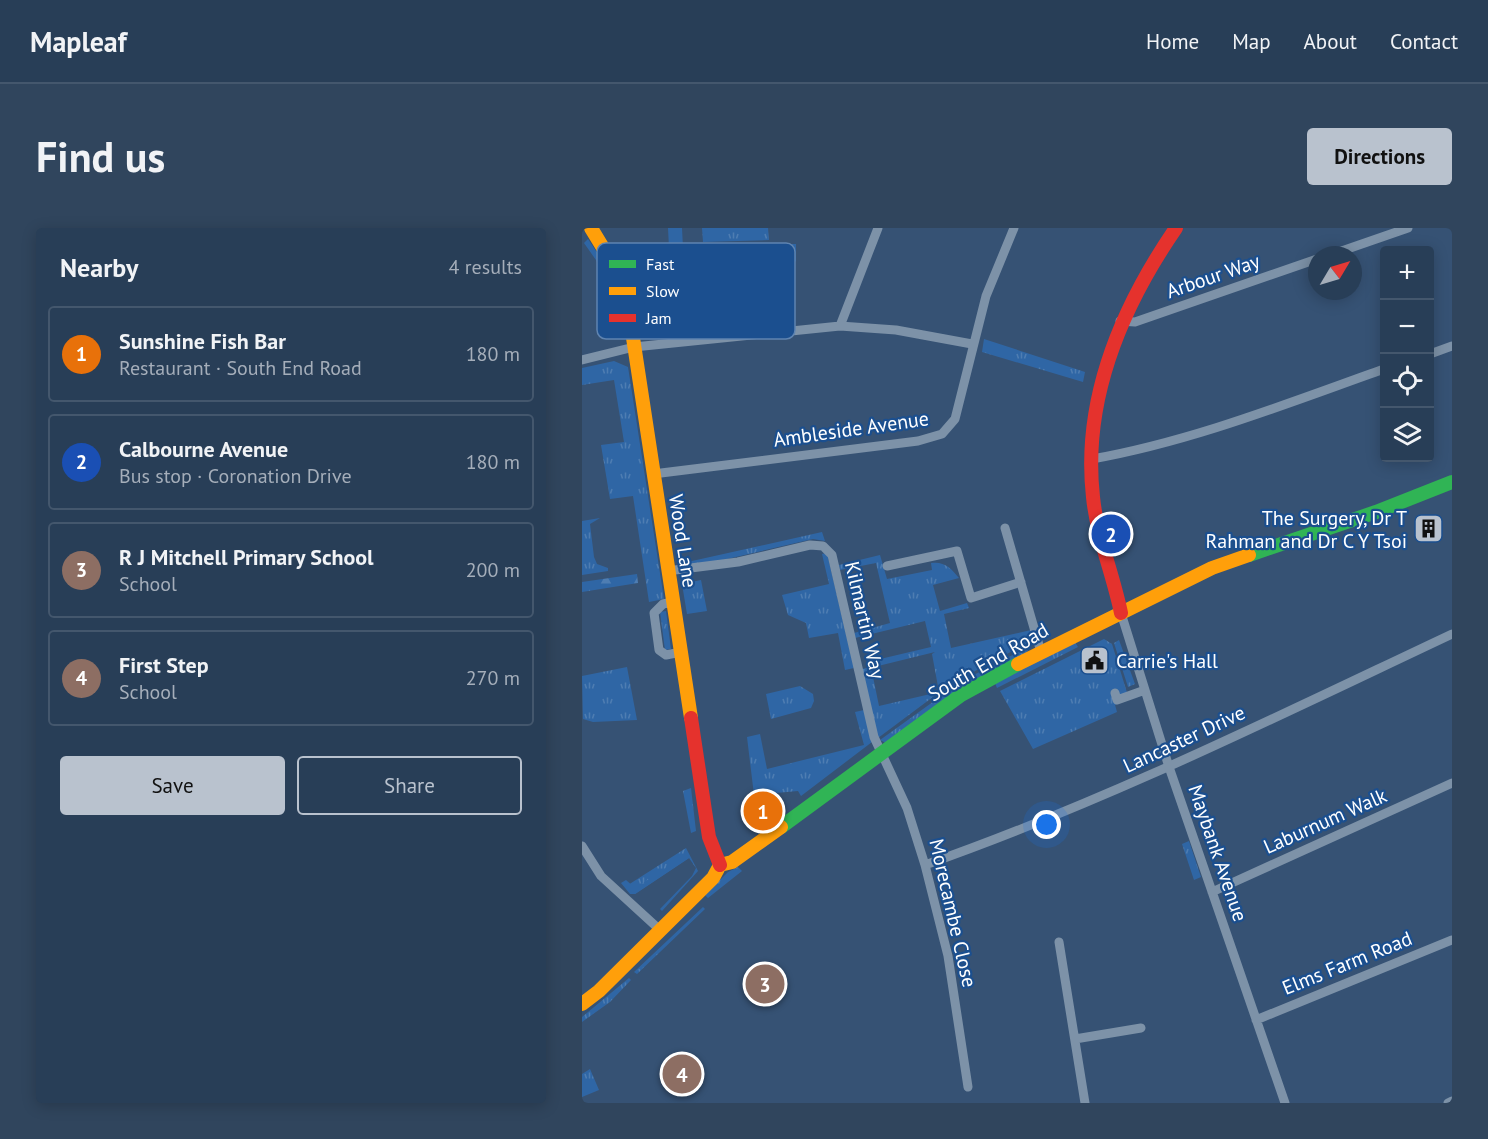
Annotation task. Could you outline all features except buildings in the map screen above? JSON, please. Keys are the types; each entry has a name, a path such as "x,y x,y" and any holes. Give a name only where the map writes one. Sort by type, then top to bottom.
{"street":[{"name":"Wood Lane","path":"591,228 600,243"},
{"path":"840,326 878,228"},
{"name":"Ambleside Avenue","path":"653,474 918,441 942,434 955,419 972,344 986,296 1014,228"},
{"path":"1120,613 1094,499 1092,459 1100,382 1120,321 1136,288 1176,228"},
{"path":"1356,246 1408,228"},
{"name":"Arbour Way","path":"1120,321 1135,322 1308,262"},
{"path":"795,331 840,326 896,330 972,344"},
{"name":"Wood Lane","path":"632,339 709,837 720,865"},
{"path":"582,360 634,347 712,339"},
{"path":"1434,353 1452,346"},
{"path":"1092,459 1149,449 1380,370"},
{"name":"South End Road","path":"582,1004 599,991 713,878 720,865 732,862 961,695 1041,652 1212,568 1376,512 1452,482"},
{"path":"1005,528 1041,652"},
{"name":"Kilmartin Way","path":"668,571 738,562 810,545 823,546 832,555 874,737 881,754"},
{"path":"887,566 957,551 971,598 1021,582"},
{"path":"672,602 663,603 654,613 658,650 666,655 681,652"},
{"name":"Maybank Avenue","path":"1120,613 1169,767 1285,1103"},
{"name":"Lancaster Drive","path":"925,865 1049,818 1169,767 1452,633"},
{"path":"1115,693 1117,700 1145,690"},
{"name":"Morecambe Close","path":"881,754 907,808 925,865 948,956 968,1087"},
{"name":"Laburnum Walk","path":"1212,892 1452,783"},
{"path":"582,846 602,876 660,930"},
{"name":"Elms Farm Road","path":"1256,1020 1452,940"},
{"path":"1059,942 1085,1103"},
{"path":"1075,1039 1141,1028"}],"green space":[{"path":"668,228 682,228 683,243 669,243"},
{"path":"702,228 768,228 769,240 703,242"},
{"path":"588,239 597,252 597,262 596,260 584,243"},
{"path":"984,339 1085,372 1083,382 982,352"},
{"path":"614,361 628,367 664,599 649,602 633,496 610,499 601,445 624,442 614,380 582,385 582,368"},
{"path":"600,518 590,524 594,557 597,564 608,568 608,571 582,575 582,521"},
{"path":"822,532 825,541 813,539 684,569 683,563"},
{"path":"827,553 854,668 845,670 838,633 809,638 806,623 788,615 782,595 829,584 822,554"},
{"path":"880,555 887,579 932,570 931,563 947,566 959,578 933,585 940,611 967,603 969,608 944,614 951,648 1031,630 1031,641 949,685 878,738 862,669 871,667 879,706 939,692 932,654 935,652 878,666 876,660 931,647 925,621 855,638 854,633 890,623 876,563 840,570 839,565"},
{"path":"637,574 638,583 582,592 582,582"},
{"path":"701,580 707,611 687,614 682,584"},
{"path":"666,611 671,649 665,650 660,612"},
{"path":"1104,639 1112,644 1129,699 1115,705 1117,712 1033,749 1000,691"},
{"path":"1119,640 1135,684 1128,687 1114,643"},
{"path":"1075,642 1078,647 997,688 995,683"},
{"path":"1032,645 1026,653 968,684 886,743 880,740 962,681"},
{"path":"627,667 637,720 593,722 583,719 582,676"},
{"path":"800,686 813,694 814,701 811,708 771,719 766,694"},
{"path":"864,710 872,742 801,796 798,791 754,795 747,737 760,734 767,769 864,745 855,712"},
{"path":"691,788 696,831 691,833 683,791"},
{"path":"1189,841 1201,877 1194,880 1182,844"},
{"path":"686,848 698,871 662,911 660,909 692,876 696,868 689,858 635,894 628,885"},
{"path":"686,855 689,858 635,894 630,894 621,883 626,880 635,888"},
{"path":"738,867 742,871 708,898 705,895 728,872"},
{"path":"703,907 705,909 637,974 634,972"},
{"path":"629,978 631,980 610,1002 582,1022 582,1017"},
{"path":"590,1069 599,1090 582,1097 582,1074"}],"traffic: fast":[{"path":"1249,555 1376,512 1452,482"},
{"path":"781,827 961,695 1018,664"}],"traffic: slow":[{"path":"591,228 600,243"},
{"path":"633,339 691,718"},
{"path":"1018,664 1212,568 1249,555"},
{"path":"582,1004 599,991 713,878 720,865 732,862 781,827"}],"traffic: jam":[{"path":"1121,613 1095,512 1091,461 1094,425 1100,390 1123,322 1138,290 1176,228"},
{"path":"691,718 709,837 720,865"}],"place":[{"name":"The Surgery, Dr T Rahman and Dr C Y Tsoi","path":"1428,529"},
{"name":"Calbourne Avenue","path":"1111,534"},
{"name":"Carrie's Hall","path":"1095,661"},
{"name":"Sunshine Fish Bar","path":"763,811"},
{"name":"R J Mitchell Primary School","path":"765,984"},
{"name":"First Step","path":"682,1074"}]}
